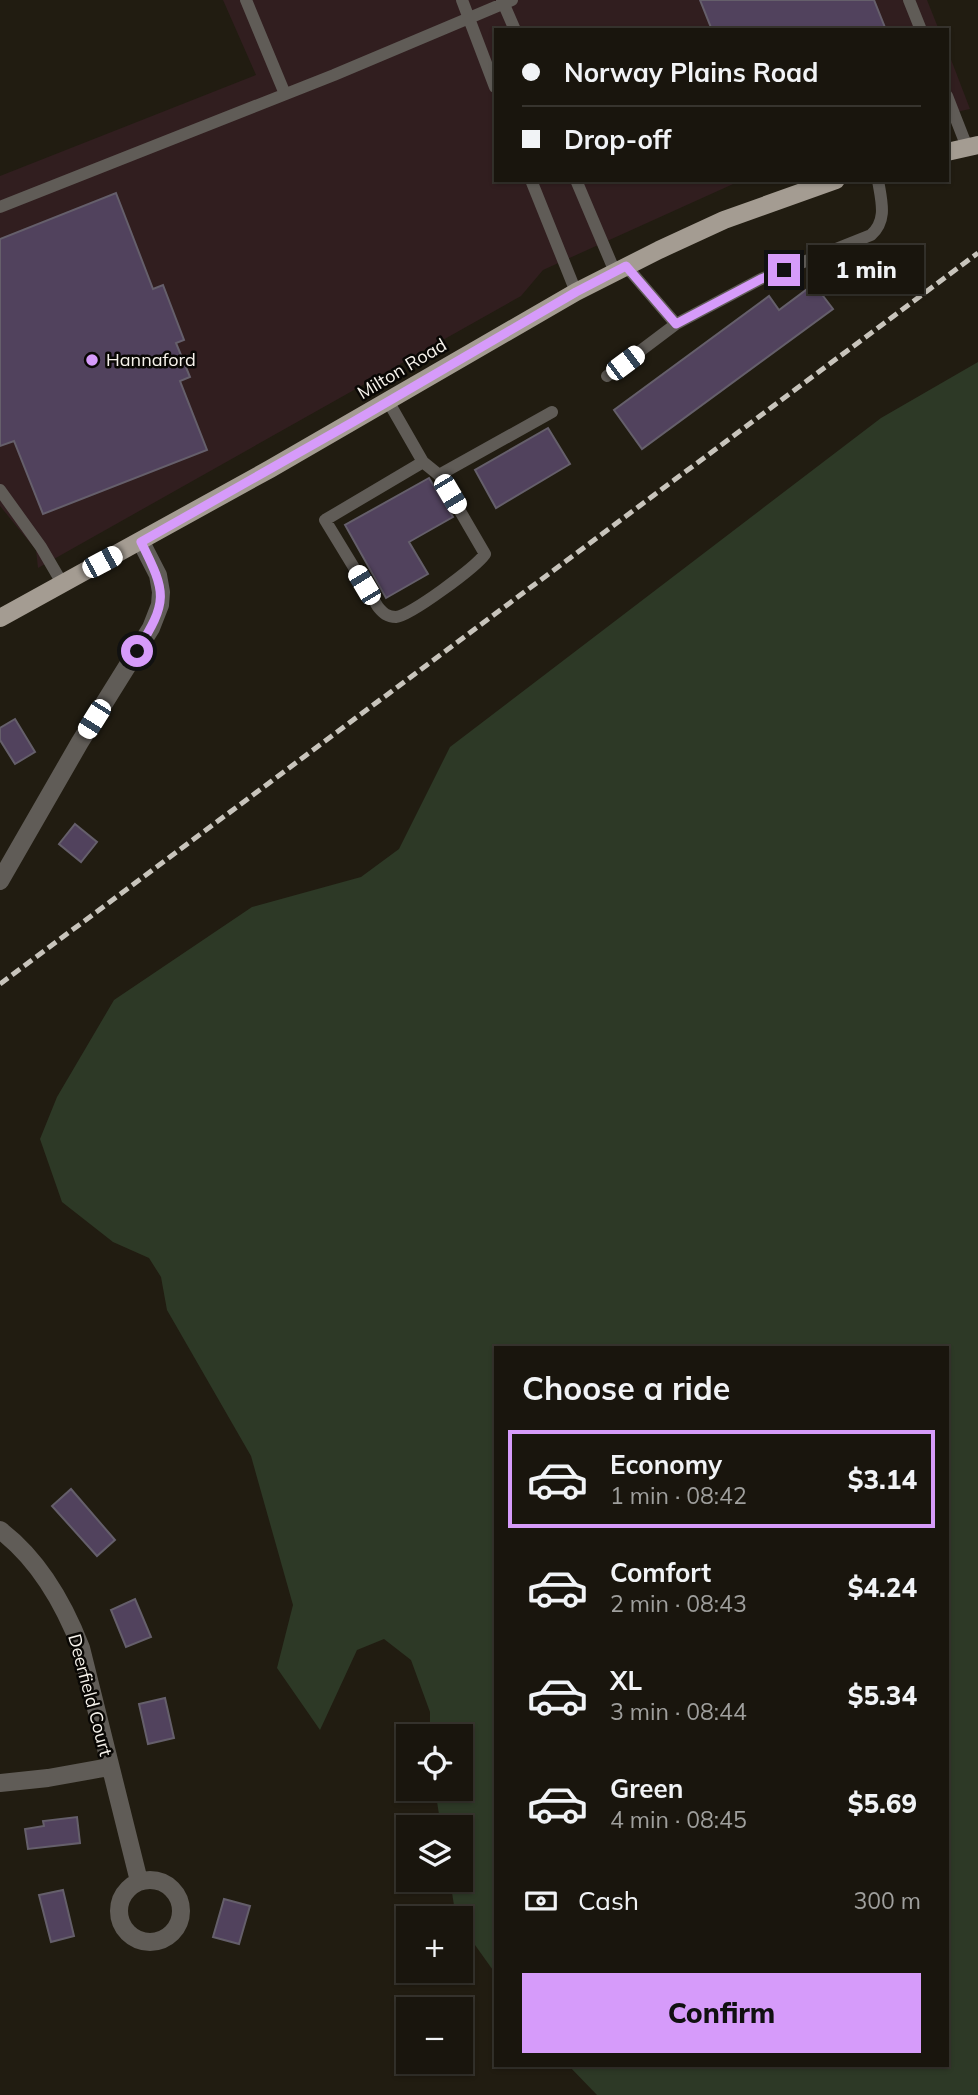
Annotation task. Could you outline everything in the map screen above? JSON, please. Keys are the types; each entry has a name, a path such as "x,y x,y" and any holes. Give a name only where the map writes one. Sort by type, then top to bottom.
{"main road":[{"path":"949,152 972,146"},
{"name":"Milton Road","path":"0,618 141,542 576,292 724,220 829,182"}],"street":[{"path":"0,881 80,742 151,628 160,605 161,592 158,575 141,542"},
{"name":"Deerfield Court","path":"0,1530 24,1551 37,1567 73,1626 94,1695 109,1767 139,1881"},
{"path":"0,1783 109,1767"}],"lane":[{"path":"246,0 285,94"},
{"path":"462,0 494,84"},
{"path":"909,0 920,28"},
{"path":"0,207 285,94 506,2 514,28"},
{"path":"949,100 972,146"},
{"path":"532,182 576,292"},
{"path":"577,182 621,269 676,324"},
{"path":"607,376 676,324 761,279 871,235 878,229 883,214 878,182"},
{"path":"388,401 423,462 439,475 485,554 470,570 401,616 393,617 384,614 377,607 325,520 423,462"},
{"path":"439,475 552,412"},
{"path":"0,490 41,547 62,583"}],"shaded area":[{"path":"223,0 927,0 938,28 494,28 494,182 738,182 543,270 521,296 38,568 36,550 0,506 0,176 256,75"},
{"path":"949,54 970,109 949,114"}],"green space":[{"path":"978,362 978,2095 597,2095 570,2067 949,2067 949,1346 494,1346 494,1972 473,1942 473,1906 454,1906 452,1892 473,1892 473,1815 439,1815 437,1801 473,1801 473,1724 430,1724 430,1712 411,1660 384,1639 357,1650 320,1730 277,1668 293,1605 251,1456 167,1310 161,1277 149,1258 113,1242 62,1202 40,1139 57,1097 114,1000 252,907 361,877 399,849 450,747 881,418"}],"building":[{"path":"700,0 874,0 885,28 711,28"},
{"name":"Hannaford","path":"116,193 153,289 163,285 184,340 176,343 190,377 180,381 207,450 43,514 14,441 0,446 0,239"},
{"path":"814,284 833,309 642,449 614,410 769,296 779,310"},
{"path":"548,428 570,464 496,508 475,470"},
{"path":"429,478 453,517 409,542 428,574 386,598 345,525"},
{"path":"15,719 35,752 15,764 0,740 0,728"},
{"path":"75,824 97,842 81,862 59,844"},
{"path":"71,1489 115,1540 97,1556 52,1506"},
{"path":"135,1599 151,1637 126,1647 111,1610"},
{"path":"165,1698 174,1738 148,1744 139,1704"},
{"path":"77,1817 80,1843 28,1849 25,1829 44,1826 43,1821"},
{"path":"63,1890 74,1936 51,1942 39,1895"},
{"path":"224,1899 250,1906 239,1944 213,1937"}],"railway":[{"path":"0,984 978,253"}],"place":[{"name":"Hannaford","path":"92,360"}],"route":[{"path":"137,651 151,628 160,605 161,592 158,575 141,542 576,292 626,266 676,324 761,279 784,270"}]}
